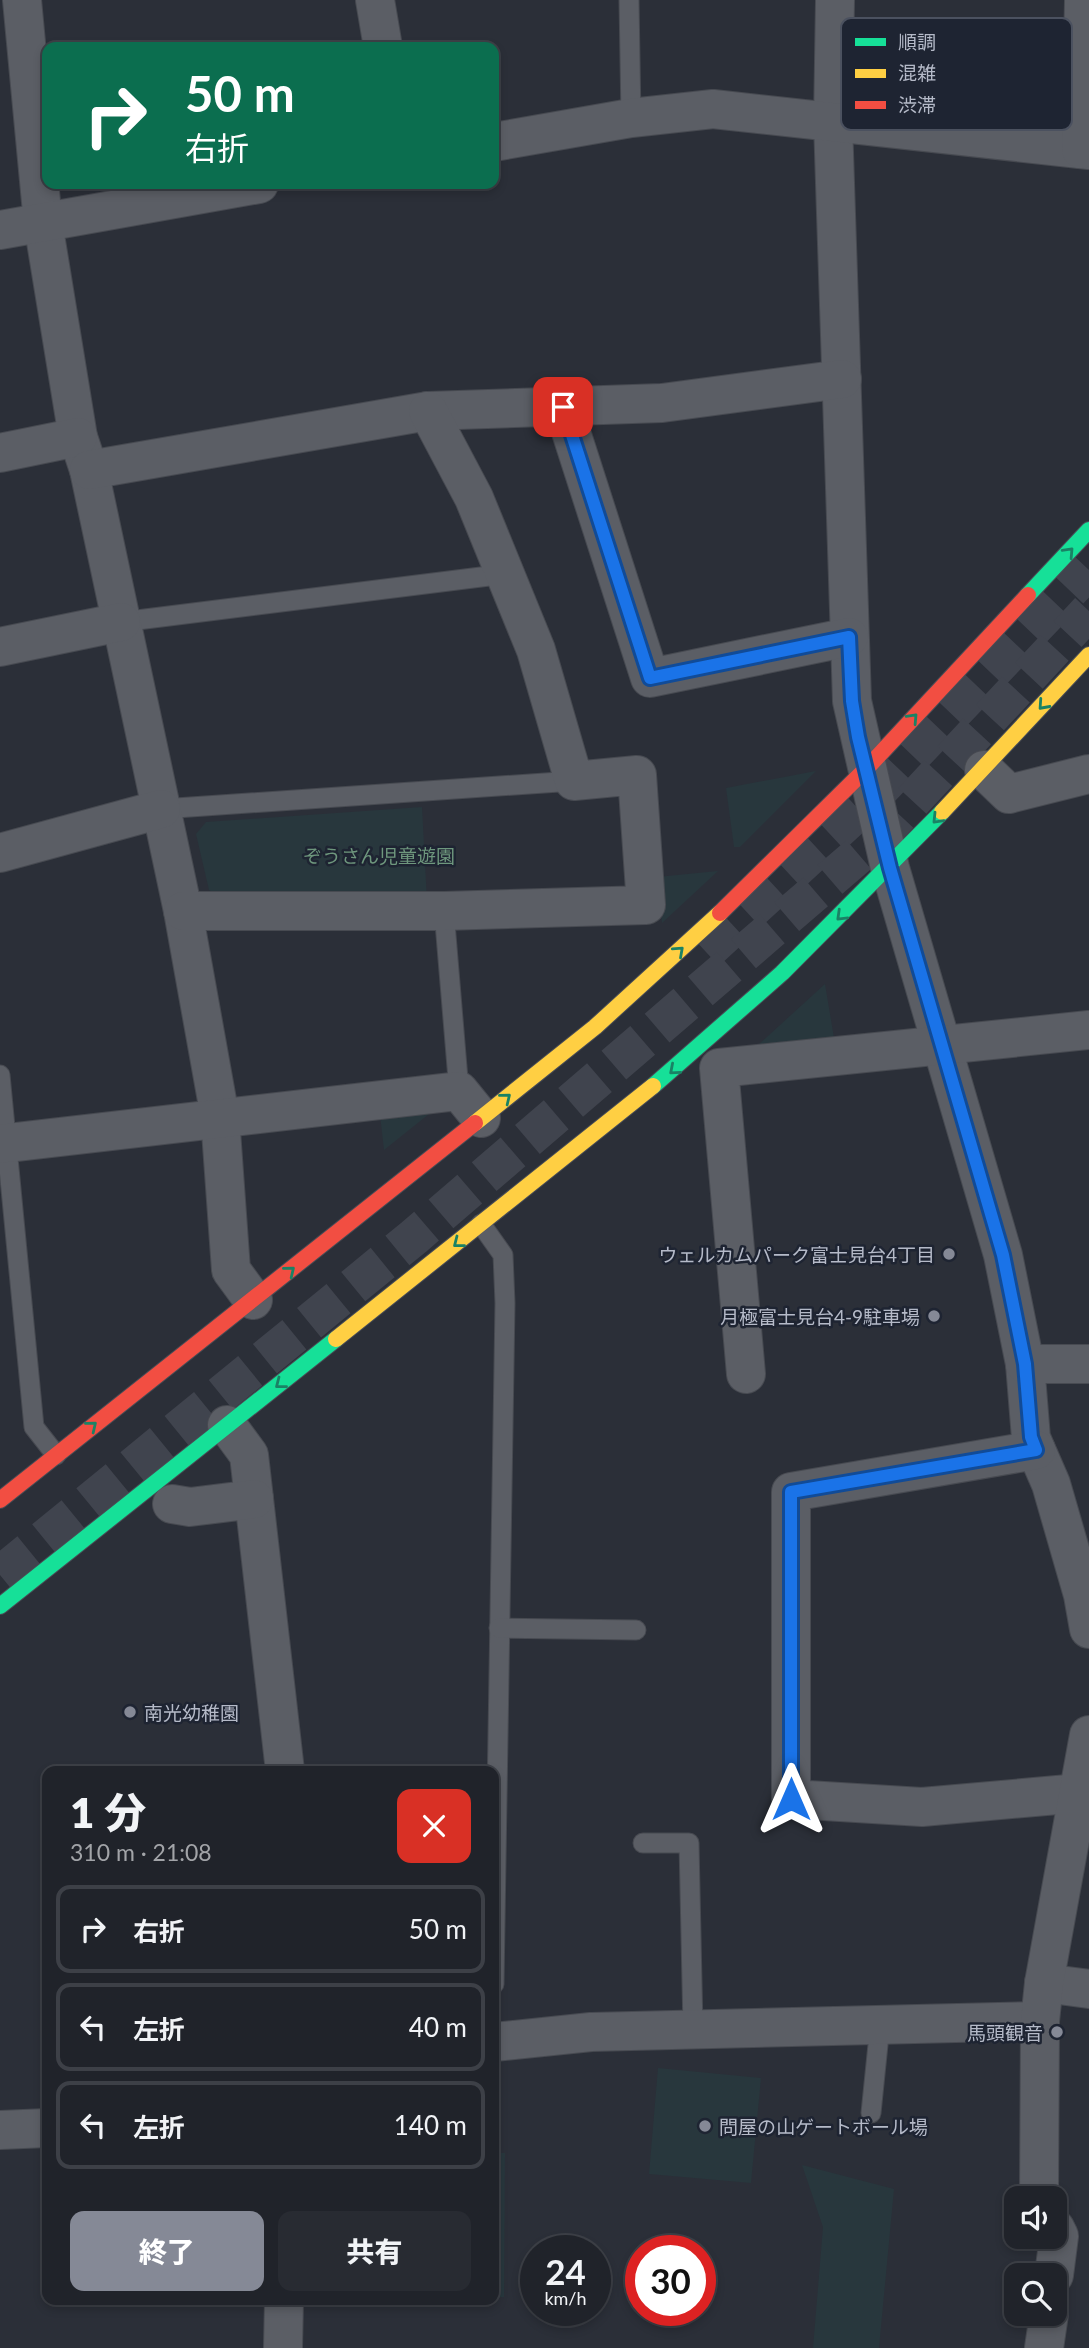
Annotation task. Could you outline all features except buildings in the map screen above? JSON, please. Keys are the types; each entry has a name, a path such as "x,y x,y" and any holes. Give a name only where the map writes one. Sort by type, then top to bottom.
{"main road":[{"path":"0,1500 253,1300 470,1104 594,1027 691,941 867,768 1089,530"},
{"path":"0,1606 481,1224 709,1058 782,973 890,868 1089,655"}],"street":[{"path":"22,0 43,223 84,453 183,911 220,1117 231,1270 253,1300"},
{"path":"375,0 382,42"},
{"path":"835,0 833,122 852,701 890,868 1003,1255 1025,1364 1031,1437 1076,1527 1089,1629"},
{"path":"905,130 1085,150 1084,0"},
{"path":"499,141 631,118 713,109 841,123"},
{"path":"0,230 231,189"},
{"path":"0,453 84,453 428,411 662,403 842,379"},
{"path":"563,407 650,678 849,637"},
{"path":"183,911 444,911 646,905 637,775 574,781 536,650 474,498 428,411"},
{"path":"0,647 121,622"},
{"path":"984,770 1009,794 1089,775"},
{"path":"0,853 161,809"},
{"path":"746,1374 709,1058 942,1043 1089,1030"},
{"path":"4,1144 220,1117 470,1104"},
{"path":"1025,1364 1089,1364"},
{"path":"227,1425 249,1455 284,1766"},
{"path":"1036,1450 791,1492 791,1799 922,1807 1084,1782"},
{"path":"172,1504 190,1507 254,1499"},
{"path":"1039,2186 1040,2021 1044,1983 1084,1782 1089,1735"},
{"path":"1044,1983 1089,1989"},
{"path":"499,2041 591,2032 1040,2021"},
{"path":"0,2130 42,2128"},
{"path":"1067,2219 1089,2223"},
{"path":"283,2348 284,2305"},
{"path":"1044,2348 1047,2326"}],"lane":[{"path":"629,0 631,118"},
{"path":"121,622 505,574"},
{"path":"161,809 574,781"},
{"path":"444,911 470,1104"},
{"path":"0,1075 4,1144 34,1427 56,1455"},
{"path":"481,1224 503,1255 497,1766"},
{"path":"499,1628 636,1630"},
{"path":"643,1843 689,1843 693,2029"},
{"path":"871,2113 880,2025"}],"green space":[{"path":"816,771 740,847 734,847 726,788"},
{"name":"ぞうさん児童遊園","path":"422,807 427,901 228,902 209,890 196,834 206,822"},
{"path":"718,871 662,923 657,877"},
{"path":"825,984 835,1044 746,1056"},
{"path":"434,1110 384,1150 380,1115"},
{"name":"問屋の山ゲートボール場","path":"658,2068 761,2078 751,2183 649,2174"},
{"path":"499,2153 505,2153 504,2297 499,2297"},
{"path":"802,2165 894,2189 879,2348 813,2348 823,2227"}],"tunnel":[{"path":"706,952 865,805 1089,570"},
{"path":"0,1575 414,1237 877,839 1089,611"}],"traffic: fast":[{"path":"1028,595 1089,530"},
{"path":"653,1086 782,973 942,812"},
{"path":"0,1606 336,1339"}],"traffic: slow":[{"path":"942,812 1089,655"},
{"path":"475,1123 595,1027 720,913"},
{"path":"336,1339 653,1086"}],"traffic: jam":[{"path":"720,913 867,768 1028,595"},
{"path":"0,1500 475,1123"}],"place":[{"name":"ウェルカムパーク富士見台4丁目","path":"949,1254"},
{"name":"月極富士見台4-9駐車場","path":"934,1316"},
{"name":"南光幼稚園","path":"130,1712"},
{"name":"馬頭観音","path":"1057,2032"},
{"name":"問屋の山ゲートボール場","path":"705,2126"}],"route":[{"path":"563,407 650,678 849,637 852,701 858,737 890,868 1003,1255 1025,1364 1031,1437 1036,1450 791,1492 791,1799"}]}
